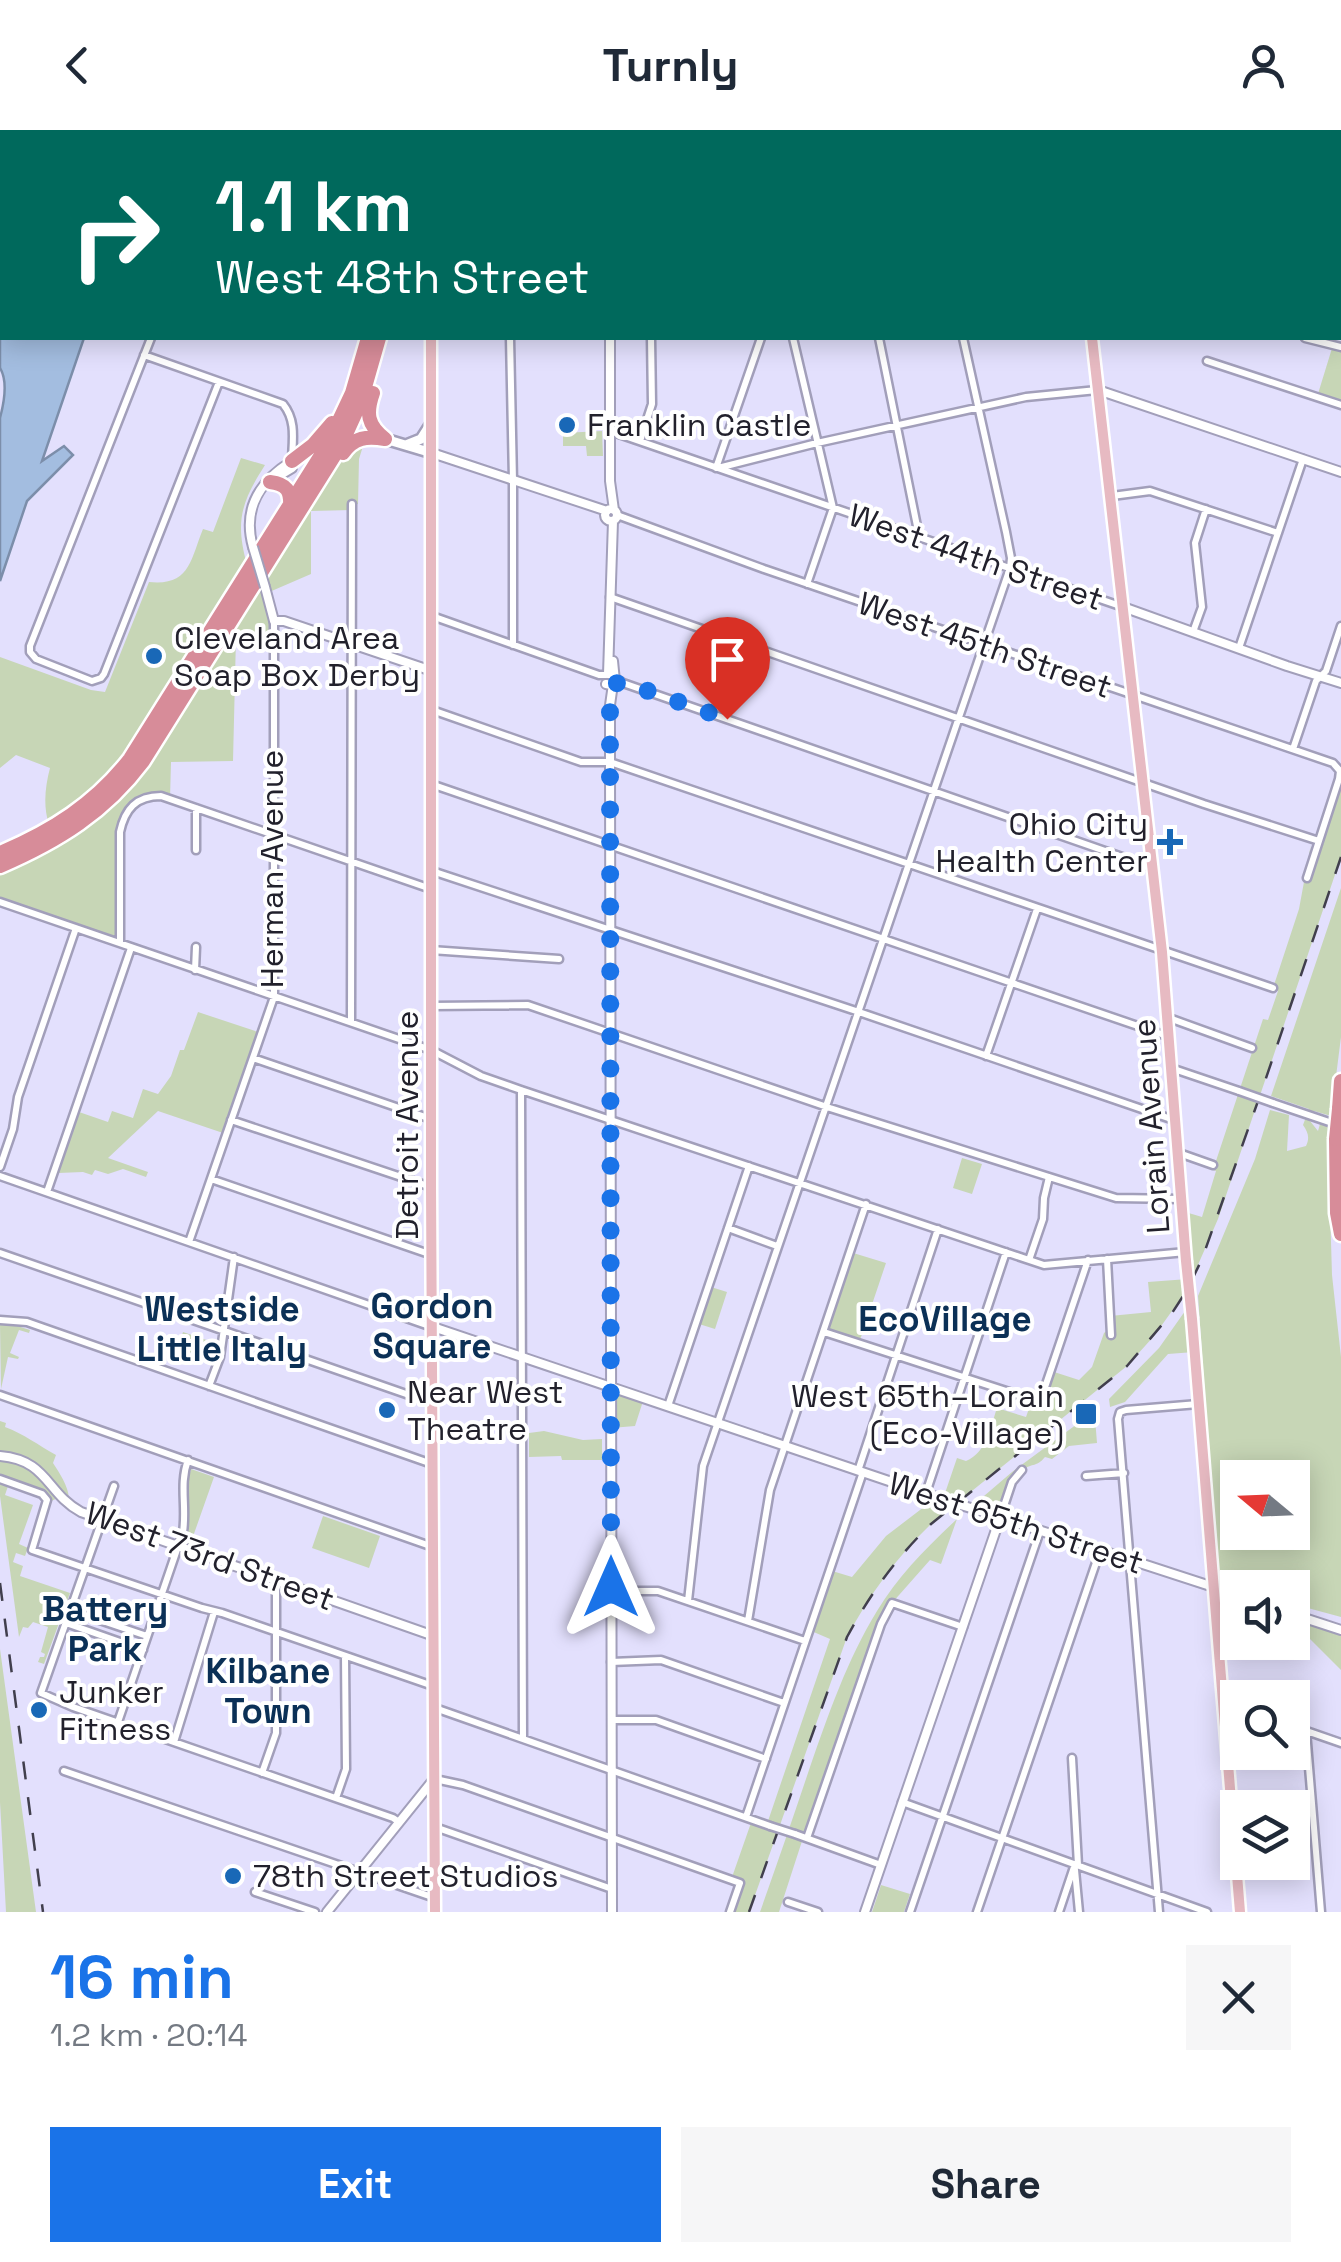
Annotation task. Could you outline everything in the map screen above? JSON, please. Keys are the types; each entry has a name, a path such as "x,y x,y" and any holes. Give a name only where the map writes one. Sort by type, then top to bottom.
{"highway":[{"path":"290,501 292,464 314,445 336,415 364,340"},
{"path":"0,853 69,818 118,774 141,744 337,428 356,383 365,340"},
{"path":"379,340 377,380 368,411 370,424 385,439"},
{"path":"0,866 80,824 130,777 291,527 349,428 368,383 379,340"},
{"path":"291,527 349,445 362,438 385,439"},
{"path":"266,486 284,486 290,501"},
{"path":"1341,1081 1337,1213 1341,1234"}],"main road":[{"name":"Detroit Avenue","path":"431,340 435,1912"},
{"name":"Lorain Avenue","path":"1092,340 1162,952 1212,1587 1228,1716 1240,1912"},
{"path":"406,445 421,439 432,423"},
{"name":"West 45th Street","path":"385,439 432,453"}],"street":[{"path":"150,340 30,646 36,659 92,682 104,674 219,382"},
{"path":"510,340 513,645"},
{"path":"610,340 607,490 611,515 613,645 610,679 613,1912"},
{"path":"640,441 652,404 651,340"},
{"path":"716,468 761,340"},
{"path":"793,340 833,508 807,584"},
{"path":"879,340 920,536"},
{"path":"688,1601 702,1467 1010,568 1011,558 962,340"},
{"path":"1312,340 1341,348"},
{"path":"144,355 285,406 293,423 292,464 271,475 266,486"},
{"path":"1207,361 1341,405"},
{"path":"716,468 1038,395 1098,390 1341,472"},
{"name":"West 44th Street","path":"610,431 1341,682"},
{"name":"West 45th Street","path":"432,453 1333,763 1340,771"},
{"path":"1239,648 1303,459"},
{"name":"Herman Avenue","path":"189,1242 274,997 274,621 249,519 253,504 266,486"},
{"path":"1112,496 1150,491 1278,533"},
{"path":"351,1022 352,504"},
{"path":"1193,632 1202,607 1195,543 1206,509"},
{"path":"610,597 1319,841"},
{"path":"431,616 1153,867"},
{"path":"274,621 284,620 432,671"},
{"path":"1292,749 1316,681 1326,672 1341,626"},
{"path":"432,710 580,762 610,762 1272,988"},
{"path":"1307,878 1340,771"},
{"path":"432,784 1168,1036"},
{"path":"120,943 122,819 141,798 151,796 161,796 432,889"},
{"path":"196,808 196,850"},
{"path":"432,871 1174,1120"},
{"path":"0,902 432,1050 480,1076 1044,1265 1186,1256"},
{"path":"986,1056 1037,909"},
{"path":"0,1166 13,1129 18,1096 76,928"},
{"path":"195,970 196,947"},
{"path":"47,1192 131,948"},
{"path":"432,950 559,959"},
{"path":"432,1006 528,1005 825,1106 1116,1198 1181,1199"},
{"path":"1168,1017 1252,1048"},
{"path":"252,1058 431,1120"},
{"path":"1170,1068 1272,1103 1338,1132"},
{"path":"521,1090 522,1738"},
{"path":"231,1120 431,1187"},
{"path":"1178,1152 1213,1165"},
{"path":"668,1406 750,1166"},
{"name":"West 65th Street","path":"0,1176 717,1424 1220,1589"},
{"path":"1029,1260 1043,1218 1050,1177"},
{"path":"211,1179 432,1255"},
{"path":"748,1622 770,1490 866,1204"},
{"path":"728,1228 777,1246"},
{"path":"746,1817 938,1230"},
{"path":"926,1493 1006,1252"},
{"path":"0,1253 433,1404"},
{"path":"209,1386 220,1357 234,1257"},
{"path":"1107,1259 1111,1334"},
{"path":"824,1332 1040,1402 1088,1260"},
{"path":"0,1320 27,1322 434,1464"},
{"path":"0,1395 434,1547"},
{"path":"1159,1912 1118,1419 1120,1412 1198,1404"},
{"name":"West 73rd Street","path":"0,1456 28,1463 68,1504 102,1519 434,1636"},
{"path":"118,1722 184,1524 182,1485 188,1460"},
{"path":"864,1912 1012,1482 1022,1470"},
{"path":"1086,1476 1124,1473"},
{"path":"0,1480 42,1494 47,1500 32,1550 434,1687"},
{"path":"114,1486 41,1693 400,1823"},
{"path":"910,1912 1040,1531"},
{"path":"978,1912 1100,1551"},
{"path":"262,1773 276,1733 276,1580"},
{"path":"611,1590 658,1590 805,1641"},
{"path":"807,1838 881,1624 892,1603 963,1627"},
{"path":"70,1610 147,1636"},
{"path":"174,1742 214,1612"},
{"path":"1310,1620 1341,1630"},
{"path":"66,1623 142,1650"},
{"path":"336,1798 346,1769 345,1656"},
{"path":"611,1662 661,1660 784,1702"},
{"path":"434,1707 881,1865"},
{"path":"612,1720 656,1720 766,1759"},
{"path":"1310,1731 1341,1743"},
{"path":"1072,1758 1079,1912"},
{"path":"1309,1770 1321,1912"},
{"path":"64,1772 436,1898"},
{"path":"327,1912 434,1779 740,1883 730,1912"},
{"path":"902,1802 1207,1912"},
{"path":"435,1827 612,1890"},
{"path":"1059,1912 1076,1864"},
{"path":"255,1892 314,1912"},
{"path":"788,1902 818,1912"}],"green space":[{"path":"1333,345 1341,347 1341,405 1317,397"},
{"path":"602,431 603,456 587,456 586,446 563,446 563,433"},
{"path":"358,439 363,446 358,504 352,505 352,510 311,511 311,574 267,593 274,634 236,637 233,761 171,762 170,799 141,798 123,819 120,943 0,902 0,866 81,824 346,448"},
{"name":"Cleveland Area Soap Box Derby","path":"241,458 265,465 242,513 241,536 247,565 121,762 102,784 49,825 45,796 50,768 16,755 0,768 0,657 105,692 149,582 173,580 187,569 203,529 213,532"},
{"path":"1341,774 1341,857 1218,1219 1187,1290 1127,1366 931,1524 884,1577 847,1637 749,1912 730,1912 739,1884 731,1880 752,1820 767,1824 830,1639 809,1630 829,1570 852,1577 886,1536 937,1497 943,1499 957,1458 966,1461 979,1452 997,1408 1026,1417 1032,1400 1039,1402 1051,1371 1079,1380 1092,1367 1104,1333 1111,1327 1110,1316 1151,1312 1148,1282 1188,1279 1182,1211 1202,1217 1216,1171 1213,1170 1263,1019 1268,1020 1278,991 1273,988 1299,909 1311,844 1308,871"},
{"path":"1341,888 1341,1037 1331,1116 1314,1111 1310,1121 1318,1131 1320,1124 1331,1128 1332,1275 1341,1357 1341,1617 1310,1609 1310,1570 1220,1570 1218,1583 1198,1296 1255,1159 1270,1110 1289,1115 1287,1151 1306,1146 1308,1135 1303,1125 1309,1109 1271,1096"},
{"path":"198,1012 261,1033 226,1134 158,1111 108,1158 148,1172 146,1177 123,1169 108,1174 95,1170 92,1175 58,1173 79,1112 108,1122 112,1111 133,1118 143,1089 158,1094 171,1076"},
{"path":"962,1158 982,1164 972,1194 953,1188"},
{"path":"850,1252 886,1263 859,1343 824,1332"},
{"path":"711,1287 727,1292 715,1329 699,1324"},
{"path":"1190,1304 1194,1352 1168,1354 1125,1402 1110,1407 1109,1399 1159,1348"},
{"path":"0,1324 30,1330 19,1330 10,1353 19,1357 8,1357 1,1389"},
{"path":"183,1332 218,1344 215,1361 178,1348"},
{"path":"611,1387 644,1398 635,1426 611,1428"},
{"path":"1092,1413 1097,1443 1069,1446 1052,1459 1045,1457 1023,1470 1011,1485 1000,1518 970,1508 1012,1472"},
{"path":"0,1421 56,1455 53,1463 68,1494 68,1504 60,1497 47,1503 45,1497 9,1483 5,1495 33,1505 19,1544 28,1548 25,1556 16,1553 13,1562 23,1566 20,1576 70,1593 44,1664 38,1662 45,1654 41,1652 48,1627 33,1622 28,1628 23,1627 19,1637 0,1496"},
{"path":"544,1431 583,1440 602,1439 602,1460 529,1457 529,1433"},
{"path":"191,1469 214,1477 190,1545 185,1543"},
{"path":"323,1516 380,1536 369,1568 312,1548"},
{"path":"957,1519 941,1564 930,1560 892,1603 881,1624 779,1912 760,1912 824,1727 857,1648 894,1586"},
{"path":"1310,1620 1341,1630 1341,1670 1310,1639"},
{"path":"0,1649 36,1912 6,1912 0,1802"},
{"path":"881,1885 910,1894 904,1912 872,1912"}],"water":[{"path":"0,340 83,340 42,461 64,446 73,455 27,501 0,581 0,418 5,386 0,368"}],"railway":[{"path":"749,1912 847,1637 874,1591 931,1524 1127,1366 1187,1290 1202,1259 1341,857"},
{"path":"0,1583 43,1912"}],"place":[{"name":"Franklin Castle","path":"567,425"},
{"name":"Cleveland Area Soap Box Derby","path":"154,656"},
{"name":"Ohio City Health Center","path":"1170,842"},
{"name":"Near West Theatre","path":"387,1410"},
{"name":"West 65th–Lorain (Eco-Village)","path":"1086,1414"},
{"name":"Junker Fitness","path":"39,1710"},
{"name":"78th Street Studios","path":"233,1876"}],"district":[{"name":"EcoVillage","path":"945,1319"},
{"name":"Gordon Square","path":"432,1326"},
{"name":"Westside Little Italy","path":"222,1329"},
{"name":"Battery Park","path":"105,1629"},
{"name":"Kilbane Town","path":"268,1691"}],"route":[{"path":"611,1587 613,684 623,682 727,719"}]}
